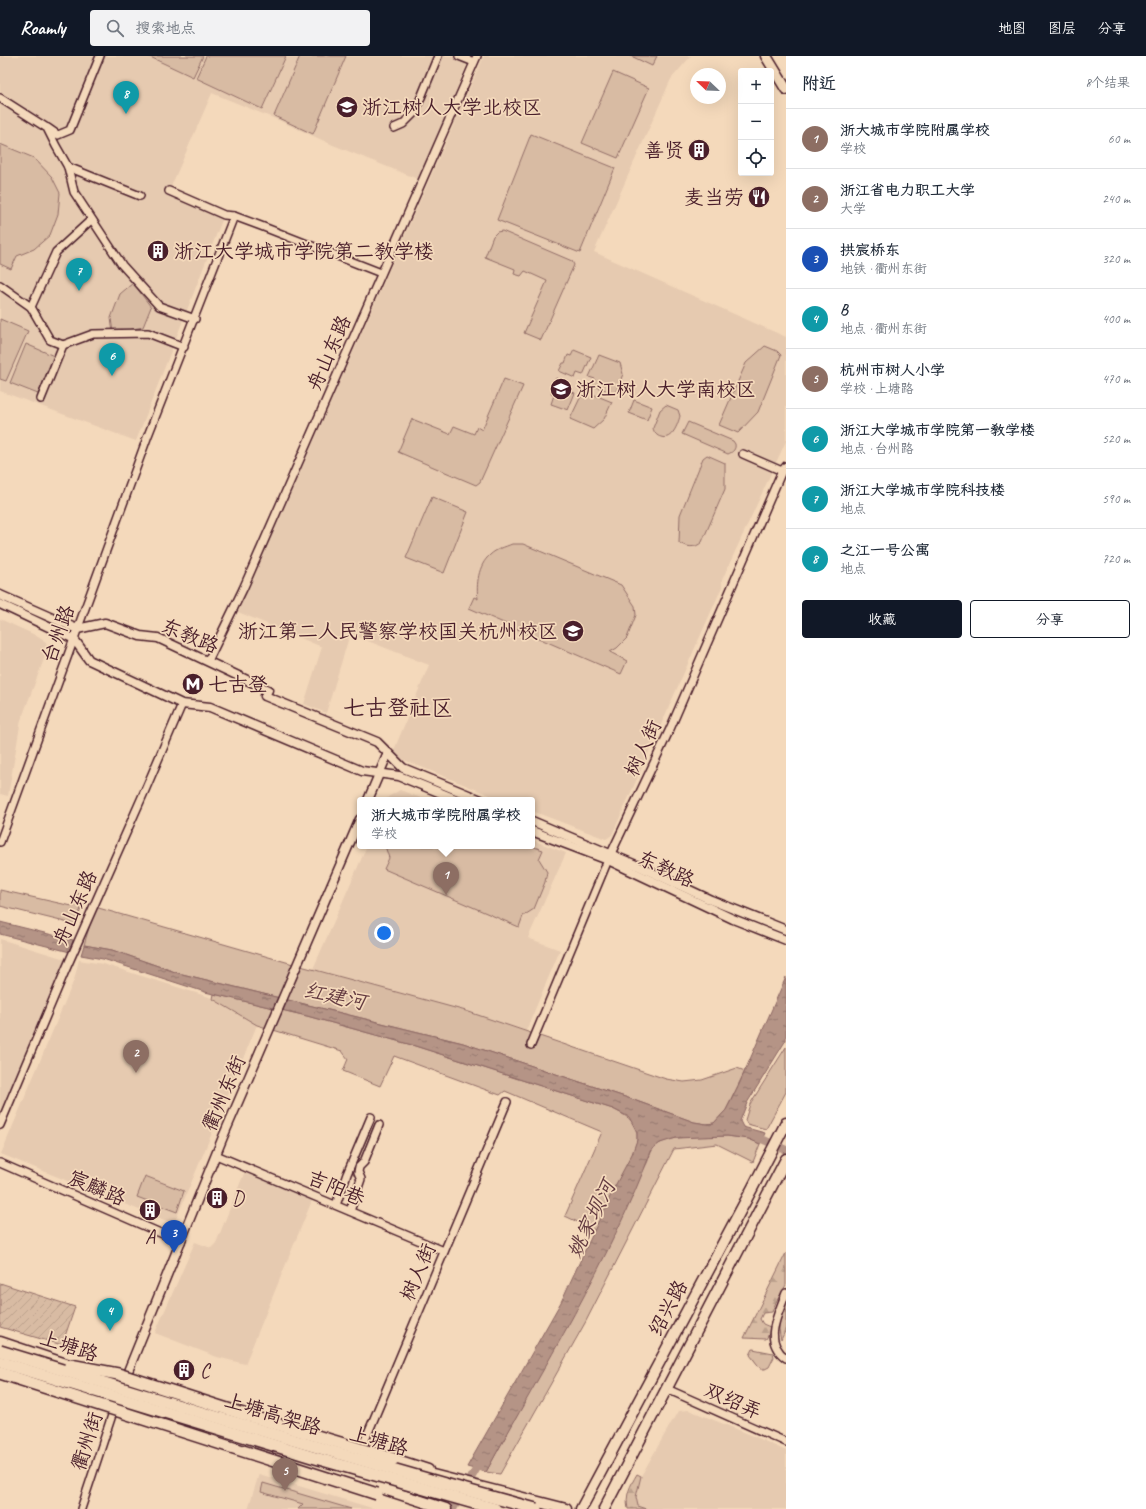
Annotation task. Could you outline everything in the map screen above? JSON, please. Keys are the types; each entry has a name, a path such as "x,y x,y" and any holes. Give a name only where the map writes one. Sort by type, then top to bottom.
{"highway":[{"path":"0,1343 77,1367 118,1374 243,1414 394,1459"},
{"name":"上塘高架路","path":"0,1351 383,1466 536,1509"},
{"name":"上塘高架路","path":"0,1362 312,1457 495,1509"},
{"path":"0,1373 377,1494"}],"main road":[{"path":"766,56 786,89"},
{"name":"绍兴路","path":"581,1509 786,1123"},
{"name":"绍兴路","path":"604,1509 786,1159"},
{"name":"上塘路","path":"0,1343 277,1430 447,1479 566,1509"},
{"name":"上塘路","path":"0,1370 204,1431 441,1508"},
{"path":"394,1459 424,1468 447,1479"},
{"path":"377,1494 420,1506 441,1508"}],"street":[{"path":"0,98 58,135 70,130 100,56"},
{"path":"394,128 403,124 414,112 438,56"},
{"path":"459,56 475,59"},
{"name":"舟山东路","path":"208,661 243,590 475,59"},
{"path":"48,128 68,167 74,192 122,265 159,306 195,319"},
{"path":"68,167 140,196"},
{"path":"169,191 224,215 234,216 381,273"},
{"name":"台州路","path":"0,842 148,438 234,216"},
{"path":"31,307 56,252 91,220"},
{"path":"0,285 31,307 50,340 63,345 93,334 148,333 184,347"},
{"path":"41,399 63,345"},
{"path":"743,454 784,468"},
{"name":"树人街","path":"531,1045 609,857 670,729 784,468"},
{"path":"0,595 77,629"},
{"path":"0,604 74,639 89,660 182,704 210,707 362,771 399,776 451,797"},
{"name":"东教路","path":"77,629 104,623 140,636 158,638 268,690 265,696 377,742 403,768 474,797"},
{"name":"舟山东路","path":"0,1125 65,971 182,704"},
{"path":"369,797 388,753"},
{"name":"东教路","path":"535,822 609,857 733,919 774,930 786,930"},
{"name":"衢州东街","path":"123,1382 216,1155 357,826"},
{"name":"东教路","path":"535,832 609,857"},
{"name":"东教路","path":"774,930 786,940"},
{"name":"树人街","path":"359,1454 507,1102"},
{"path":"336,1205 347,1174 371,1117"},
{"path":"350,1211 361,1179 358,1172 359,1167 364,1162 379,1125"},
{"name":"吉阳巷","path":"216,1155 444,1251"},
{"name":"宸麟路","path":"0,1164 181,1242"},
{"path":"786,1293 774,1324 773,1342 781,1354 786,1358"},
{"name":"衢州街","path":"82,1509 123,1382"},
{"name":"双绍弄","path":"667,1389 786,1442"}],"shaded area":[{"path":"0,56 470,56 420,180 333,145 278,120 212,93 169,191 224,215 136,441 0,391"},
{"name":"浙江树人大学南校区","path":"484,56 691,56 671,79 594,252 786,337 786,441 722,580 722,587 612,835 606,839 535,812 535,797 495,797 392,755 429,665 350,634 326,713 304,704 322,647 238,612"},
{"path":"0,619 33,634 46,642 47,651 21,720 8,796 0,794"},
{"path":"400,790 418,797 388,797"},
{"path":"535,841 566,853 528,938 560,950 526,1031 466,1011 313,969 366,849 535,849"},
{"path":"0,939 68,960 16,1091 0,1115"},
{"path":"79,960 103,964 209,997 257,1025 174,1224 1,1154 74,980"},
{"path":"245,1171 313,1198 245,1364 217,1357 155,1333 195,1242 211,1248 216,1243"},
{"path":"689,1410 756,1437 786,1451 786,1509 647,1509 638,1506 636,1497 641,1476 678,1411"},
{"path":"259,1474 375,1509 248,1509"}],"green space":[{"path":"148,56 203,56 193,77"},
{"path":"206,56 286,56 262,109 196,78"},
{"path":"300,56 346,56 313,134 274,116"},
{"path":"631,56 657,56 652,66"},
{"path":"613,72 649,88 618,158 582,143"},
{"path":"531,134 615,168 580,253 497,220"},
{"path":"0,144 34,158 52,177 60,193 58,214 50,235 34,249 17,256 11,269 0,264"},
{"path":"502,231 572,261 574,265 541,340 524,333 547,281 525,271 521,276 514,274 515,269 485,257 493,236 497,232"},
{"path":"133,283 151,307 143,327 113,333 111,318 120,294"},
{"path":"0,319 28,331 6,381 0,379"},
{"path":"26,344 54,356 38,394 10,383"},
{"path":"765,346 777,351 781,355 758,412 738,433 719,425 746,363"},
{"path":"574,350 591,357 583,375 577,373 575,378 559,371 563,363 565,363 568,355 571,356"},
{"path":"599,355 620,363 623,374 615,394 592,385 595,379 589,377"},
{"path":"556,378 571,385 569,391 575,393 568,410 551,404 554,395 551,394 554,388 552,386"},
{"path":"504,379 523,386 480,482 476,485 398,452 412,419 450,434 454,426 474,434 477,427 482,430"},
{"path":"590,393 612,402 604,419 593,429 570,419 581,396 587,398"},
{"path":"634,400 652,407 647,420 629,413"},
{"path":"666,405 678,410 680,416 674,431 665,438 657,435 653,428 660,410"},
{"path":"688,422 733,441 735,444 735,449 728,454 682,434"},
{"path":"707,455 725,463 725,489 702,542 697,546 688,546 679,543 680,515 703,458"},
{"path":"432,497 468,512 444,573 406,558"},
{"path":"512,544 523,544 621,585 635,606 636,615 627,638 617,648 610,652 627,661 621,674 469,608 474,597 478,599 477,588 480,570 486,559 495,551"},
{"path":"535,847 543,850 539,859 547,872 545,882 534,909 523,916 519,927 384,869 389,858 386,849 535,849"},
{"path":"0,890 72,906 79,893 85,897 76,923 73,924 0,906"},
{"path":"95,907 286,962 466,1011 666,1079 684,1082 702,1080 737,1068 745,1071 726,1110 714,1123 707,1124 694,1122 631,1099 463,1043 178,973 112,950 84,945"},
{"path":"214,994 307,1016 412,1045 613,1109 628,1118 636,1129 637,1140 633,1154 595,1230 565,1216 602,1132 505,1091 500,1095 394,1056 380,1086 343,1071 348,1059 342,1051 257,1025 213,999"},
{"path":"786,1047 786,1092 766,1129 747,1124 745,1120 750,1104"},
{"path":"727,1136 749,1139 760,1144 753,1162 717,1144 674,1149 585,1323 500,1474 486,1472 522,1406 653,1149 667,1140 677,1138"},
{"path":"145,1176 184,1191 177,1212 137,1197"},
{"path":"786,1253 786,1285 772,1312 763,1313 760,1319 763,1324 770,1327 770,1332 766,1339 744,1338"},
{"path":"0,1283 75,1307 62,1345 0,1327"},
{"path":"786,1304 786,1329 781,1340 779,1322"},
{"path":"753,1349 773,1353 774,1357 769,1367 761,1369 750,1355"},
{"path":"637,1474 641,1476 636,1497 638,1506 647,1509 628,1509 627,1499 629,1491"},
{"path":"263,1483 351,1509 298,1509 303,1504 261,1492"}],"water":[{"path":"0,922 73,940 70,952 0,934"},
{"path":"84,945 112,950 178,973 463,1043 631,1099 694,1122 707,1124 714,1123 726,1110 737,1089 786,977 786,1040 747,1103 740,1121 743,1127 765,1133 760,1144 749,1139 727,1136 676,1138 660,1143 652,1149 616,1233 575,1314 486,1472 467,1467 561,1302 615,1186 632,1154 637,1140 637,1132 629,1117 613,1109 412,1045 307,1016 205,992 103,959 81,955"}],"waterway":[{"name":"红建河","path":"753,1135 786,1150"},
{"name":"姚家坝河","path":"453,1509 481,1461"}],"place":[{"name":"浙江树人大学北校区","path":"347,107"},
{"name":"之江一号公寓","path":"126,114"},
{"name":"善贤","path":"699,150"},
{"name":"麦当劳","path":"759,197"},
{"name":"浙江大学城市学院第二教学楼","path":"158,251"},
{"name":"浙江大学城市学院科技楼","path":"79,291"},
{"name":"浙江大学城市学院第一教学楼","path":"112,376"},
{"name":"浙江树人大学南校区","path":"561,389"},
{"name":"浙江第二人民警察学校国关杭州校区","path":"573,631"},
{"name":"七古登","path":"193,684"},
{"name":"浙大城市学院附属学校","path":"446,895"},
{"name":"浙江省电力职工大学","path":"136,1073"},
{"name":"D","path":"217,1198"},
{"name":"A","path":"150,1210"},
{"name":"拱宸桥东","path":"174,1253"},
{"name":"B","path":"110,1331"},
{"name":"C","path":"184,1370"},
{"name":"杭州市树人小学","path":"285,1491"}],"district":[{"name":"七古登社区","path":"398,708"}]}
